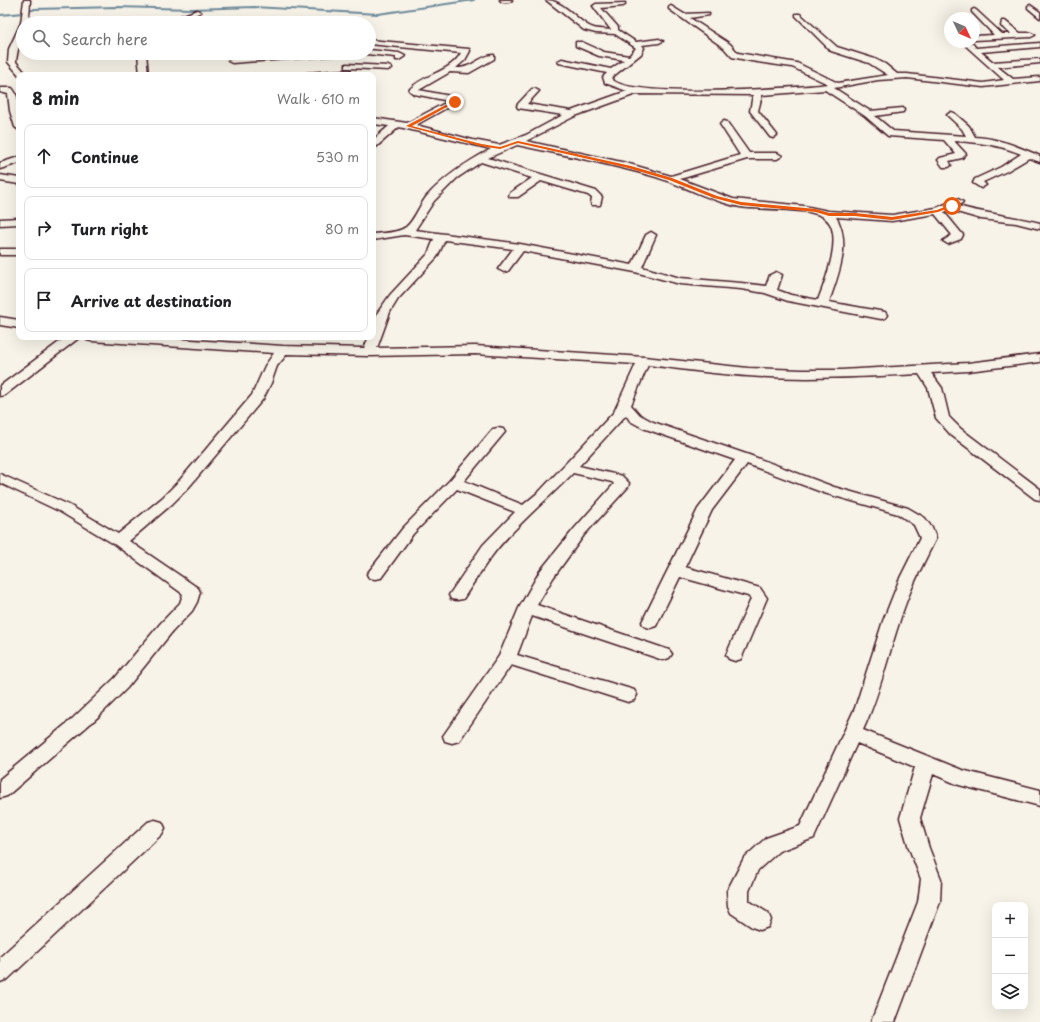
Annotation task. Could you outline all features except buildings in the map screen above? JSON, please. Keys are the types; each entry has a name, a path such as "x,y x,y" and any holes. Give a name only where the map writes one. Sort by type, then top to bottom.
{"street":[{"path":"26,16 27,0"},
{"path":"503,0 509,0"},
{"path":"549,0 588,28 596,31 617,29"},
{"path":"623,4 596,6 620,34 640,48 607,77 608,81 635,91 758,93 827,87 896,77 923,77 974,84 995,84 1040,79"},
{"path":"1030,7 1040,16"},
{"path":"671,8 727,46 735,55 756,60 794,65 836,85"},
{"path":"974,11 1000,37"},
{"path":"186,16 197,12"},
{"path":"683,16 707,14"},
{"path":"798,15 834,49 872,61 882,66 896,77"},
{"path":"1005,23 1005,26 1019,36"},
{"path":"980,38 1040,35"},
{"path":"635,44 659,41"},
{"path":"16,42 13,49 12,62 20,72"},
{"path":"376,43 466,51 462,58 449,70 414,88 413,91 452,99 455,102 408,126"},
{"path":"579,44 602,54 630,58"},
{"path":"974,50 1040,45"},
{"path":"972,48 1011,82"},
{"path":"376,53 399,55 401,56 399,58"},
{"path":"449,70 466,71 491,56"},
{"path":"143,60 144,72"},
{"path":"232,61 246,60"},
{"path":"562,61 612,72"},
{"path":"991,65 1040,61"},
{"path":"325,72 348,68 388,68"},
{"path":"10,84 16,117"},
{"path":"827,87 868,114 891,134 972,138 1000,144 1040,159"},
{"path":"535,91 521,106 572,114"},
{"path":"406,232 415,224 425,204 461,170 500,148 518,142 572,114 635,91"},
{"path":"758,93 754,111 773,135"},
{"path":"868,114 900,110"},
{"path":"951,115 966,128 972,138"},
{"path":"376,121 408,126 476,144 500,148"},
{"path":"376,142 397,124"},
{"path":"724,124 746,156"},
{"path":"946,137 961,154 959,156 943,160 946,164"},
{"path":"518,142 629,167 670,179 716,197 741,204 816,211 829,214 892,218 938,211 954,204 981,216 1016,220 1040,226"},
{"path":"981,185 978,181 1004,169 1027,153 1040,152"},
{"path":"670,179 746,156 777,156"},
{"path":"480,159 592,193 597,197 596,202"},
{"path":"0,166 16,161"},
{"path":"514,195 540,177"},
{"path":"0,178 16,181"},
{"path":"938,211 958,235 957,237 948,241"},
{"path":"822,304 835,262 839,235 835,222 829,214"},
{"path":"0,222 16,221"},
{"path":"376,237 406,232 520,247 636,269 680,281 741,286 767,290 788,298 881,315"},
{"path":"636,269 651,235"},
{"path":"376,333 384,312 394,297 433,255 441,236"},
{"path":"504,269 520,247"},
{"path":"0,252 16,252"},
{"path":"767,290 772,288 776,276"},
{"path":"0,321 16,324"},
{"path":"0,392 70,340"},
{"path":"135,340 283,350 369,352 476,350 644,361 748,372 801,374 841,374 968,367 1040,358"},
{"path":"369,352 374,340"},
{"path":"119,541 167,501 184,484 258,396 265,383 271,366 283,350"},
{"path":"457,595 489,549 525,511 545,494 620,414 644,361"},
{"path":"922,369 935,388 943,418 949,425 956,432 1040,496"},
{"path":"624,405 635,418 648,425 744,458 829,490 903,512 914,517 924,526 928,538 908,578 891,621 864,708 807,832 791,839 773,844 750,864 738,891 739,906 760,920"},
{"path":"375,574 408,531 455,483 498,432"},
{"path":"650,622 705,509 744,458"},
{"path":"452,736 507,658 527,608 546,575 579,532 621,487 622,483 617,479 569,468"},
{"path":"0,478 64,508 119,541 192,592 192,599 166,627 140,662 121,683 47,751 0,790"},
{"path":"455,483 525,511"},
{"path":"675,570 754,592 758,595 759,598 735,655"},
{"path":"527,608 663,654"},
{"path":"507,658 628,695"},
{"path":"853,734 959,777 1040,798"},
{"path":"883,1022 929,902 932,879 919,848 910,818 926,764"},
{"path":"0,972 155,828"}],"waterway":[{"path":"0,15 24,13 35,9 117,7 192,9 254,7 378,14 474,0"}],"route":[{"path":"455,102 408,126 480,145 500,148 518,142 629,167 670,179 728,201 754,206 876,218 900,218 938,211 952,206"}]}
